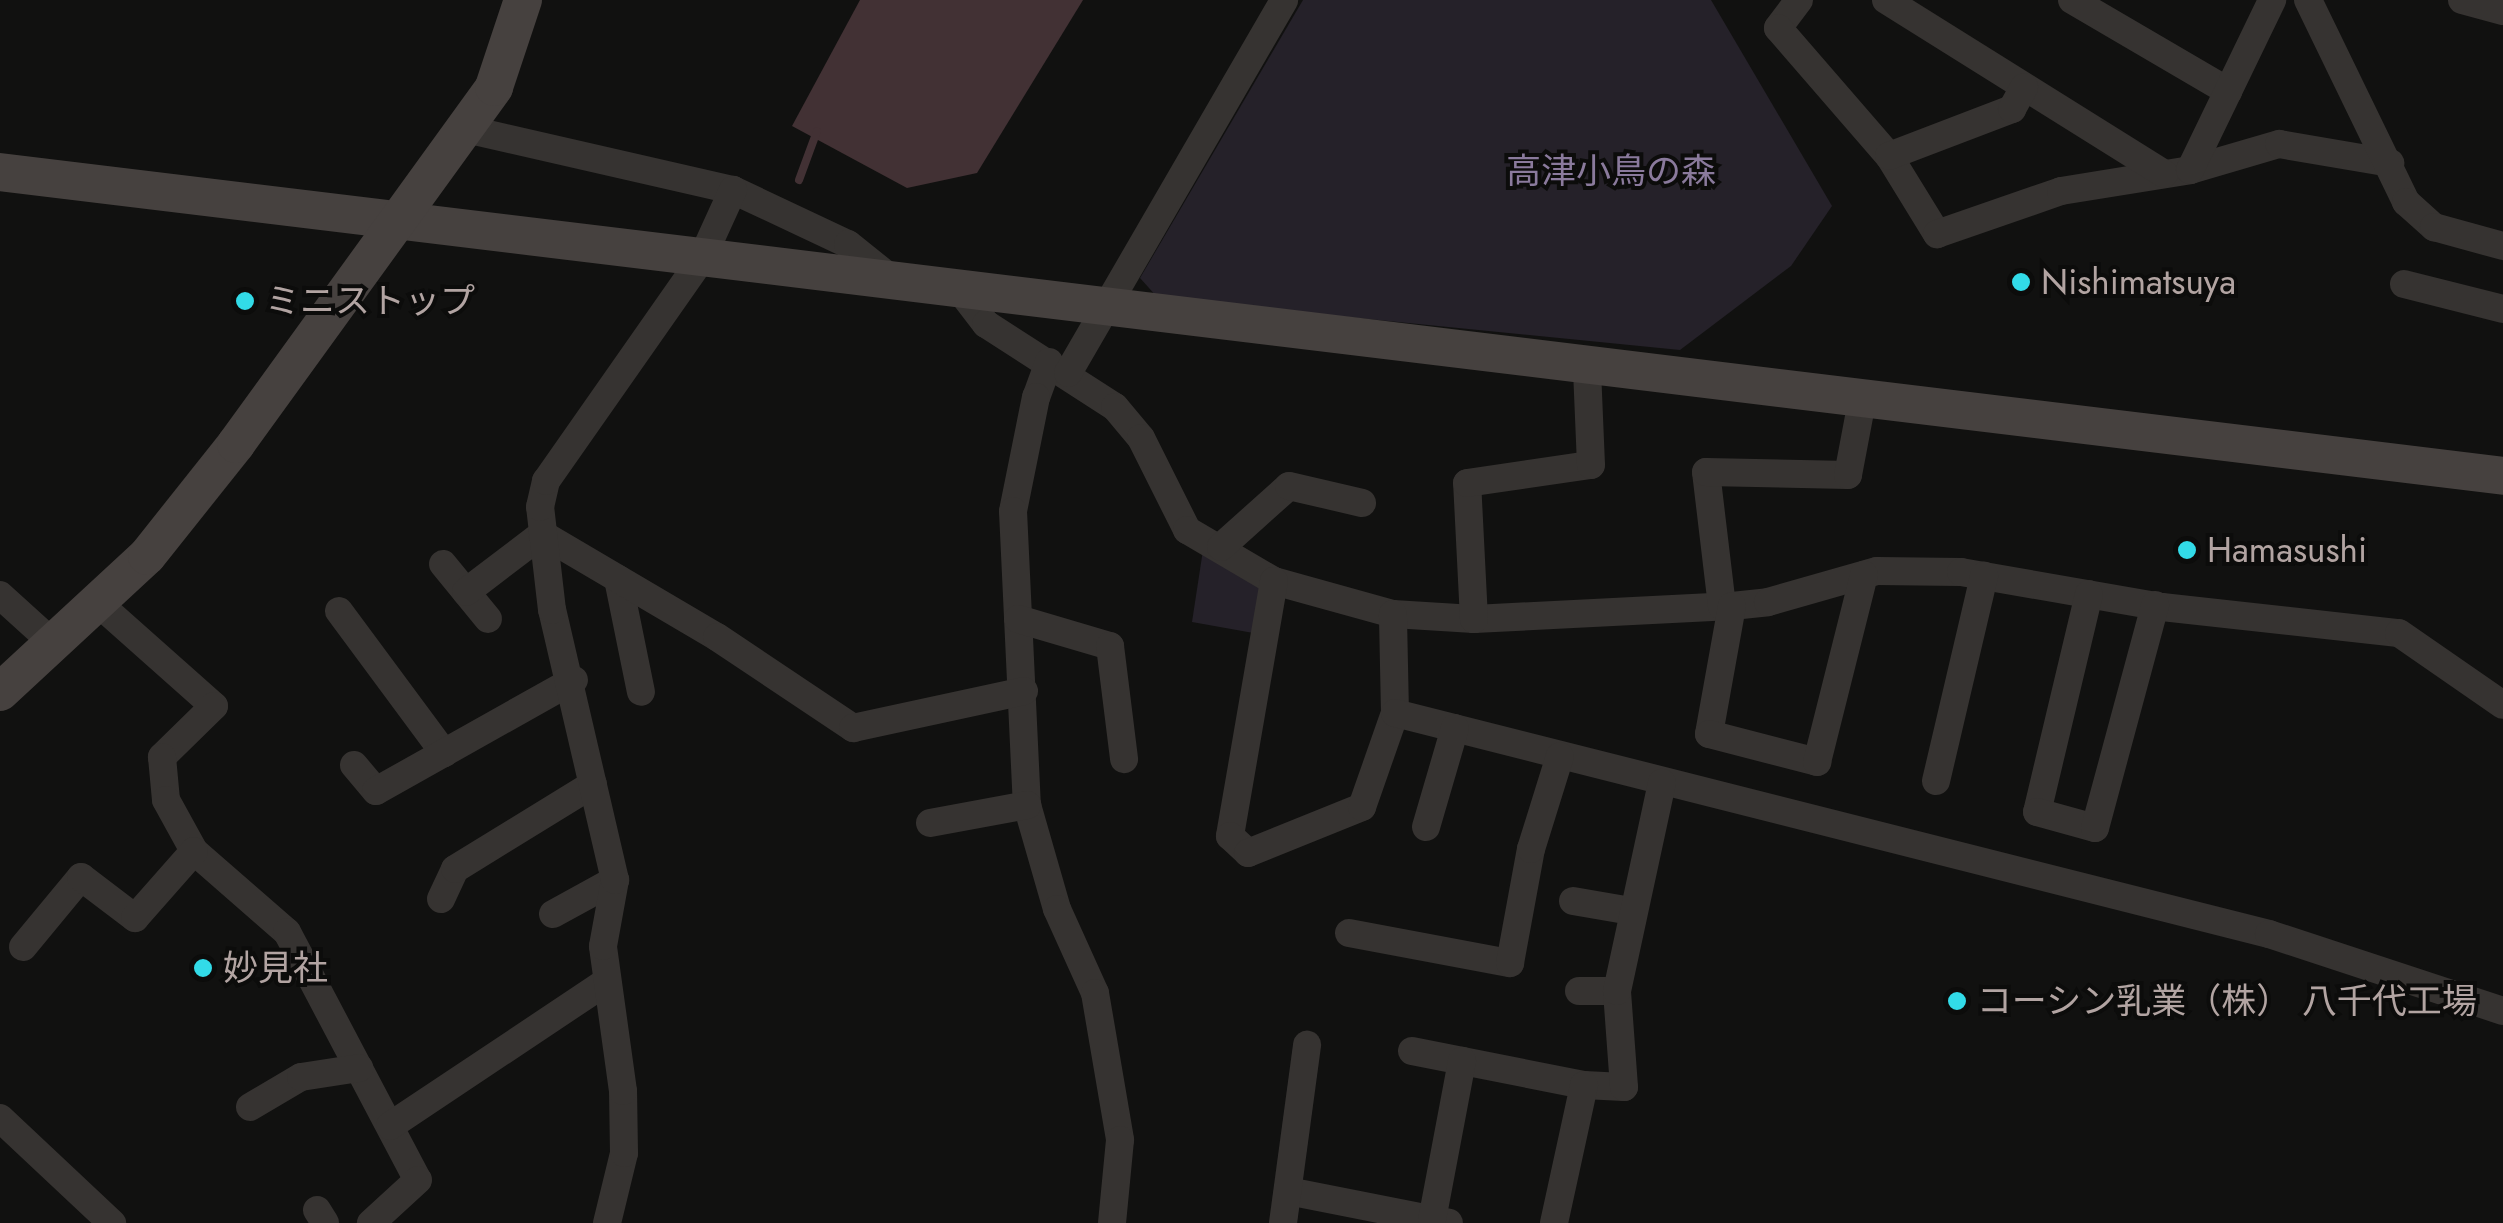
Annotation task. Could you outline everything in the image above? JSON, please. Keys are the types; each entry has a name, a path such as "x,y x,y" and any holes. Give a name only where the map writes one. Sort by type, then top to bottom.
{"street":[{"path":"0,692 147,556 225,458 466,128 506,64 523,0"},
{"path":"1112,1223 1120,1140 1095,993 1057,909 1027,806 1014,511 1036,398 1104,308 1284,0"},
{"path":"1799,0 1778,28 1889,156 1937,234 2062,191 2177,172 2279,144 2390,163"},
{"path":"1886,0 2024,86 2177,172"},
{"path":"2072,0 2228,91"},
{"path":"2177,172 2228,91 2274,0 2312,11 2418,217 2503,246"},
{"path":"2462,0 2503,11"},
{"path":"1889,156 2012,109 2024,86"},
{"path":"466,128 733,190 848,244 894,282"},
{"path":"0,172 1587,368 2503,476"},
{"path":"607,1223 624,1153 614,1004 606,982 603,946 615,880 574,680 552,610 542,534 546,482 702,258 733,190"},
{"path":"2404,284 2503,309"},
{"path":"959,290 986,324 1108,400 1141,438 1187,530 1274,581 1392,614 1474,619 1727,606 1768,602 1864,575 1984,576 2155,605 2399,633 2503,705"},
{"path":"1474,619 1468,483 1590,465 1587,368"},
{"path":"1862,401 1848,475 1706,472 1727,606 1709,734 1817,762 1864,575"},
{"path":"1221,547 1289,486 1362,503"},
{"path":"542,534 853,728 1024,691"},
{"path":"466,592 542,534"},
{"path":"443,564 488,620"},
{"path":"1936,781 1984,576"},
{"path":"618,578 641,692"},
{"path":"1274,581 1230,836 1248,853 1362,807 1395,713 1392,614"},
{"path":"2089,594 2037,812 2094,828 2155,605"},
{"path":"0,596 54,644"},
{"path":"98,603 214,706 162,757 166,800 194,851 287,932 418,1180 371,1223"},
{"path":"338,611 444,753"},
{"path":"1018,619 1110,646 1124,758"},
{"path":"354,765 376,791 574,680"},
{"path":"1395,713 2270,934 2503,1011"},
{"path":"1426,828 1455,728"},
{"path":"1350,933 1510,963 1531,849 1560,756"},
{"path":"1412,1051 1584,1085 1624,1087 1617,991 1631,910 1662,782"},
{"path":"442,899 455,869 593,784"},
{"path":"930,823 1027,806"},
{"path":"23,946 81,878 135,918 194,851"},
{"path":"553,914 615,880"},
{"path":"1573,901 1631,910"},
{"path":"390,1126 606,982"},
{"path":"1579,991 1617,991"},
{"path":"1283,1223 1307,1045"},
{"path":"1288,1191 1440,1222 1462,1060"},
{"path":"250,1107 301,1077 359,1068"},
{"path":"1554,1223 1584,1085"},
{"path":"0,1118 112,1223"}],"green space":[{"name":"高津小鳥の森","path":"1303,0 1711,0 1832,206 1791,266 1680,350 1158,298 1140,278"},
{"path":"1203,550 1269,582 1259,634 1192,622"}],"shaded area":[{"path":"860,0 1083,0 977,173 907,188 792,126"}],"waterway":[{"path":"799,180 817,131"}],"place":[{"name":"Nishimatsuya","path":"2021,282"},
{"name":"ミニストップ","path":"245,301"},
{"name":"Hamasushi","path":"2187,550"},
{"name":"妙見社","path":"203,968"},
{"name":"コーシン乳業（株） 八千代工場","path":"1957,1001"}]}
